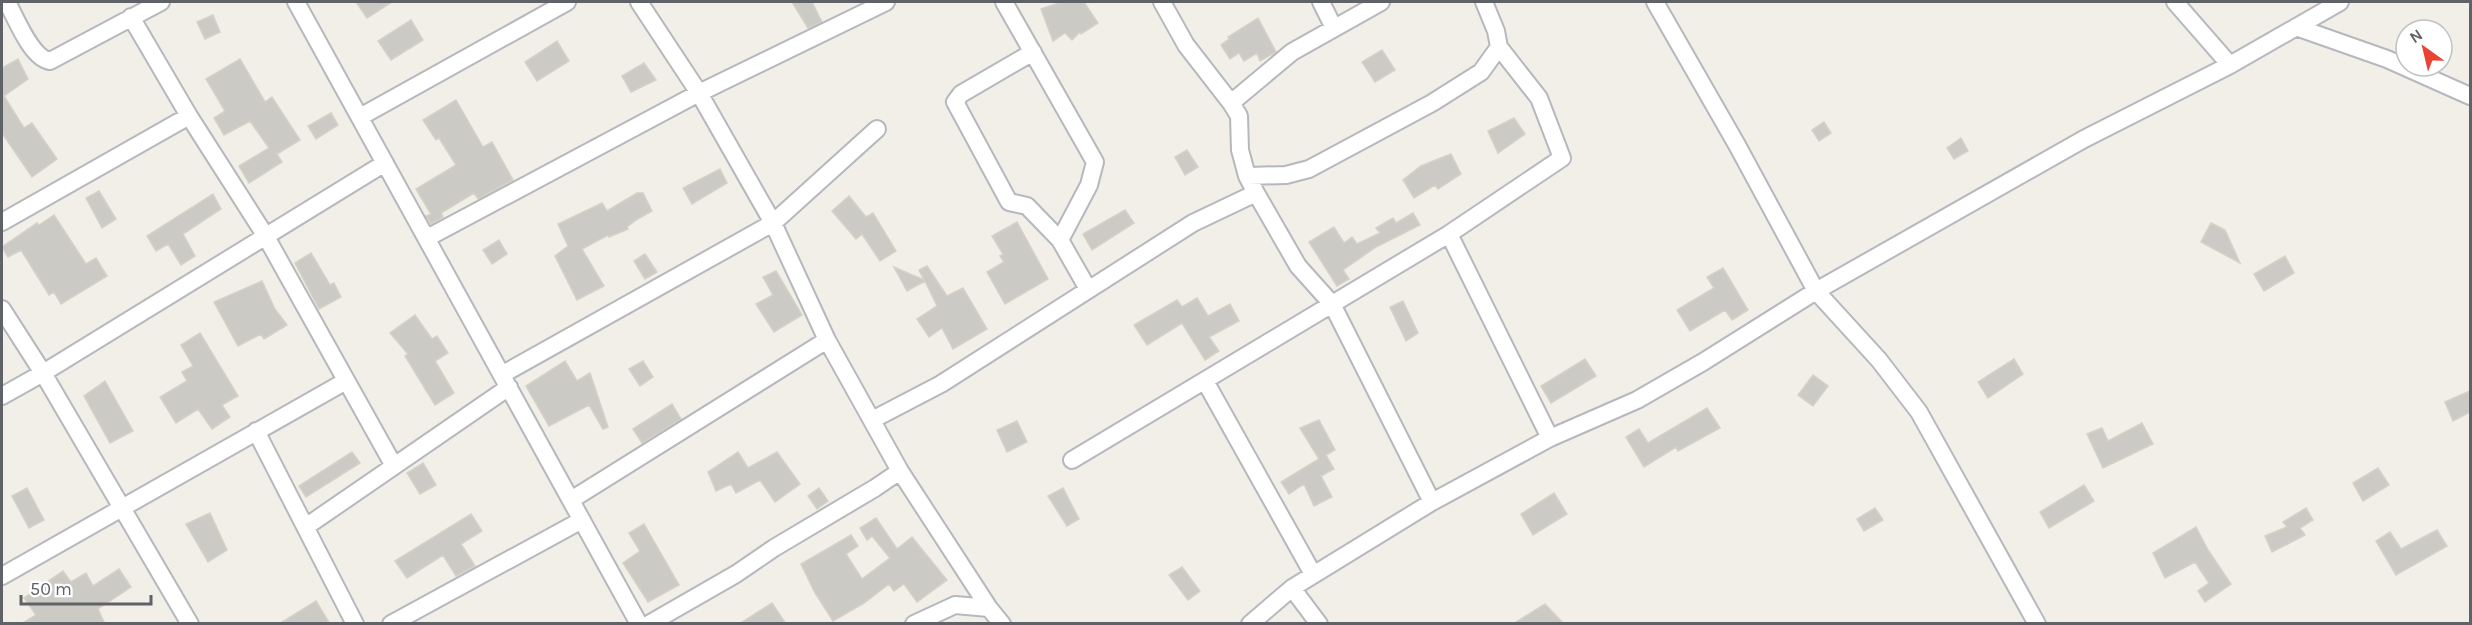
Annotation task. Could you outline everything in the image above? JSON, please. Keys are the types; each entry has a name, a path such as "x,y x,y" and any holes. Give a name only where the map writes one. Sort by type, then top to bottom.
{"street":[{"path":"7,2 36,54 50,61 161,2"},
{"path":"296,2 639,624"},
{"path":"360,117 567,2"},
{"path":"639,2 699,93 773,223 827,340 900,471 989,608 1002,624"},
{"path":"427,238 699,93 886,2"},
{"path":"1004,2 1095,162 1089,185 1060,240"},
{"path":"1162,2 1186,45 1239,116 1240,150 1247,176 1298,266 1332,304 1432,502"},
{"path":"1321,2 1334,28"},
{"path":"1231,103 1292,52 1381,2"},
{"path":"1072,460 1449,234 1562,158 1539,98 1499,47 1496,32 1484,2"},
{"path":"1655,2 1737,145 1816,291 1879,360 1919,412 2037,624"},
{"path":"2175,2 2230,65"},
{"path":"1250,624 1292,588 1432,502 1550,438 1637,400 1816,291 2084,139 2230,65 2340,2"},
{"path":"131,17 189,116 265,235 394,466"},
{"path":"2296,27 2387,59 2470,96"},
{"path":"1247,176 1286,175 1309,169 1432,103 1480,72 1499,47"},
{"path":"1034,52 961,94 955,102 1009,202 1027,206 1060,240 1088,289"},
{"path":"2,222 189,116"},
{"path":"307,526 394,466 506,380 773,223 878,129"},
{"path":"2,396 44,373 385,163"},
{"path":"872,420 941,384 1193,223 1256,193"},
{"path":"1449,234 1550,438"},
{"path":"2,309 44,373 190,624"},
{"path":"570,500 827,340"},
{"path":"2,576 346,381"},
{"path":"1205,381 1313,574"},
{"path":"256,431 356,624"},
{"path":"649,624 736,574 774,548 900,471"},
{"path":"391,624 582,520"},
{"path":"1292,588 1319,624"},
{"path":"914,624 955,605 989,608"}],"building":[{"path":"356,2 392,2 367,18"},
{"path":"792,2 812,2 822,22 808,28"},
{"path":"1062,2 1084,2 1098,23 1081,34 1080,32 1072,40 1065,33 1053,41 1041,9"},
{"path":"213,15 220,32 205,39 197,22"},
{"path":"1258,18 1276,52 1260,61 1257,53 1244,61 1239,53 1230,59 1221,45 1229,39 1228,37"},
{"path":"411,20 423,40 391,60 378,41"},
{"path":"557,41 569,61 537,81 525,62"},
{"path":"1382,50 1395,70 1375,82 1362,62"},
{"path":"18,59 28,79 4,96 24,128 32,123 57,159 32,177 2,133 2,68"},
{"path":"240,59 265,102 272,97 300,140 277,154 282,162 249,183 239,166 269,148 250,121 224,135 214,118 225,111 206,79"},
{"path":"644,63 656,80 631,92 622,76"},
{"path":"456,100 483,147 492,142 513,180 478,199 474,193 441,213 443,217 431,224 426,216 431,214 416,189 456,165 439,138 436,140 423,120"},
{"path":"331,113 338,125 316,139 308,126"},
{"path":"1514,118 1525,134 1498,153 1488,131"},
{"path":"1824,122 1831,133 1819,141 1812,130"},
{"path":"1961,138 1968,151 1954,159 1947,148"},
{"path":"1187,150 1198,167 1185,175 1175,157"},
{"path":"1451,154 1461,174 1438,189 1435,185 1414,198 1403,180 1421,166"},
{"path":"720,169 727,183 692,204 683,188"},
{"path":"99,191 116,219 102,228 86,198"},
{"path":"637,193 643,193 652,211 636,220 627,227 628,229 609,237 608,235 582,249 604,286 577,300 555,256 568,246 558,224 602,203 607,211"},
{"path":"213,194 221,209 183,234 195,256 181,265 168,244 156,251 147,236"},
{"path":"849,196 866,217 873,213 896,251 880,261 862,234 856,239 832,211"},
{"path":"1125,210 1134,223 1092,250 1083,234"},
{"path":"1413,213 1420,225 1376,247 1343,270 1349,279 1337,286 1309,242 1334,227 1344,243 1352,237 1357,244 1380,233 1376,228 1393,218 1396,223"},
{"path":"54,215 86,264 96,258 107,276 61,304 54,292 49,295 21,250 8,257 2,247 37,223 39,225"},
{"path":"1017,222 1048,279 1005,304 987,272 1004,262 1000,256 1003,254 992,236"},
{"path":"2211,223 2225,230 2240,263 2201,242"},
{"path":"499,240 507,254 492,264 483,250"},
{"path":"311,253 330,285 334,283 341,297 319,309 295,263"},
{"path":"645,254 657,272 645,279 634,261"},
{"path":"2285,256 2294,273 2264,291 2254,274"},
{"path":"927,266 947,296 963,288 987,329 953,349 942,328 929,337 917,319 937,306 925,281 907,291 894,267 924,280 919,270"},
{"path":"1723,268 1748,310 1732,320 1725,310 1690,331 1677,310 1714,288 1707,277"},
{"path":"776,271 802,315 774,332 756,304 773,295 763,277"},
{"path":"262,281 275,309 287,325 264,339 261,334 238,346 214,302"},
{"path":"1197,298 1208,316 1230,304 1239,321 1209,337 1219,351 1205,360 1182,323 1147,345 1134,325 1177,300 1182,307"},
{"path":"1403,301 1418,333 1406,341 1390,307"},
{"path":"415,315 432,339 437,336 448,353 435,361 454,393 435,405 405,356 408,354 390,333"},
{"path":"200,333 238,396 222,405 230,417 212,429 198,409 176,423 160,397 187,381 182,372 193,366 181,345"},
{"path":"1585,359 1596,376 1551,403 1541,386"},
{"path":"2014,359 2023,374 1988,398 1978,382"},
{"path":"565,361 577,381 590,373 608,427 603,429 589,405 549,426 526,386"},
{"path":"643,361 653,377 640,386 629,369"},
{"path":"1813,375 1828,386 1813,406 1798,395"},
{"path":"105,381 133,431 110,443 84,396"},
{"path":"2470,391 2470,412 2453,421 2445,402"},
{"path":"672,404 681,419 642,443 633,429"},
{"path":"1707,408 1720,428 1678,451 1676,447 1644,467 1626,437 1639,429 1648,443"},
{"path":"1319,420 1335,450 1326,455 1334,469 1321,476 1332,497 1314,506 1304,484 1289,494 1281,482 1319,459 1300,428"},
{"path":"1017,421 1027,442 1007,452 997,430"},
{"path":"2142,423 2153,444 2103,468 2087,434 2102,428 2108,441"},
{"path":"352,452 360,463 306,497 299,486"},
{"path":"738,452 748,468 777,452 800,484 775,502 760,480 736,493 731,484 716,491 708,472"},
{"path":"423,463 436,485 420,494 407,473"},
{"path":"2378,468 2389,485 2363,501 2353,483"},
{"path":"2084,485 2094,501 2049,528 2040,512"},
{"path":"27,488 44,520 29,528 12,496"},
{"path":"819,488 828,501 817,509 808,496"},
{"path":"1063,488 1079,519 1067,526 1048,496"},
{"path":"1554,493 1567,514 1533,535 1521,514"},
{"path":"1875,508 1883,520 1864,531 1857,519"},
{"path":"2306,508 2313,520 2300,528 2305,535 2272,552 2265,536 2287,527 2283,522"},
{"path":"210,513 227,550 208,562 186,524"},
{"path":"471,514 482,531 461,544 475,566 456,576 443,555 407,578 395,561"},
{"path":"876,518 897,549 912,537 947,580 917,602 904,584 894,591 889,584 864,603 833,621 815,593 801,564 851,535 858,546 846,554 862,579 890,558 872,536 867,540 860,528"},
{"path":"644,524 679,585 648,602 623,563 640,551 629,533"},
{"path":"2196,527 2208,550 2231,584 2205,602 2198,591 2209,583 2195,562 2165,578 2153,553"},
{"path":"2437,530 2447,546 2396,575 2376,541 2390,532 2401,549"},
{"path":"1182,567 1200,591 1188,600 1169,575"},
{"path":"119,569 131,587 98,609 105,624 21,624 36,615 24,598 63,571 71,582 86,573 93,586"},
{"path":"316,601 330,624 279,624"},
{"path":"772,603 786,624 739,624"},
{"path":"1545,604 1564,624 1513,624"}]}
